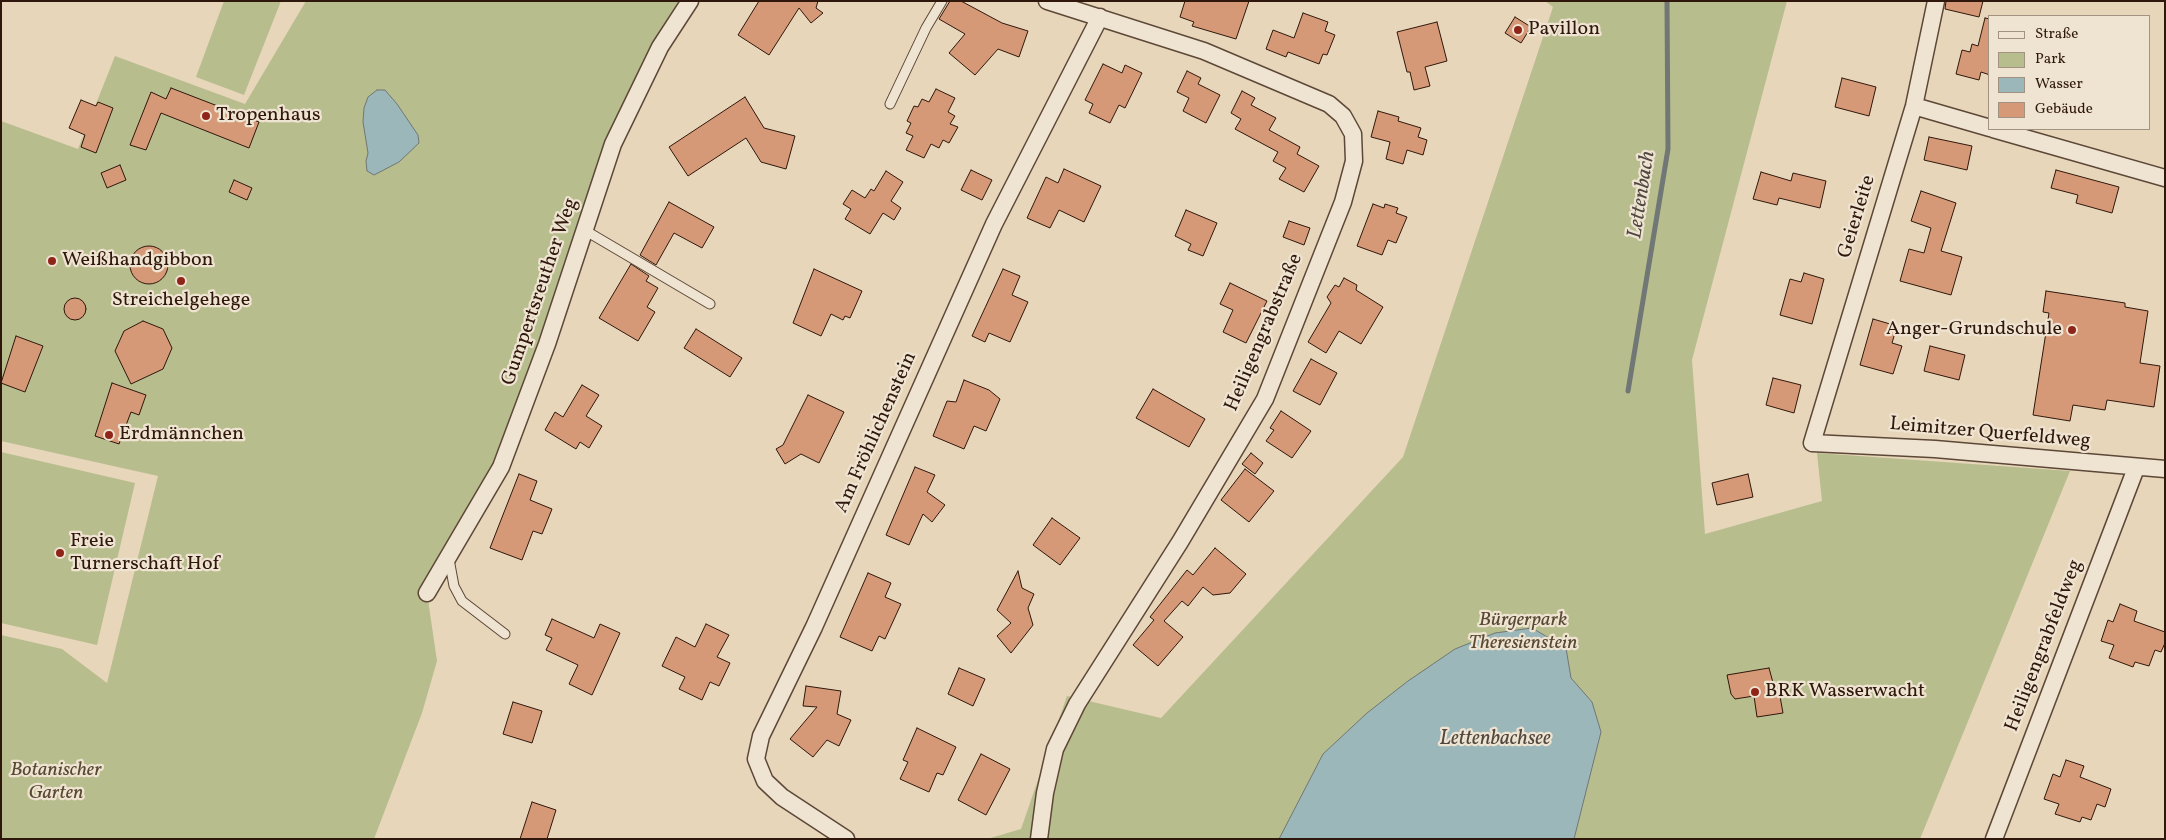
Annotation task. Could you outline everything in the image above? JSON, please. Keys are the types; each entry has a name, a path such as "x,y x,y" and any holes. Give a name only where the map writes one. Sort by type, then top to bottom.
{"street":[{"name":"Gumpertsreuther Weg","path":"427,593 501,468 547,344 586,231 613,144 660,48 690,1"},
{"name":"Heiligengrabstraße","path":"1039,839 1045,793 1055,749 1077,704 1180,542 1265,399 1342,202 1354,161 1353,134 1343,116 1329,104 1204,51 1047,1"},
{"name":"Geierleite","path":"1812,443 1914,106 1936,1"},
{"name":"Am Fröhlichenstein","path":"846,839 782,797 765,781 756,759 761,736 814,627 994,224 1100,17"},
{"path":"1914,106 1988,127"},
{"path":"1998,130 2165,178"},
{"name":"Leimitzer Querfeldweg","path":"1812,443 1935,449 2136,468 2165,469"},
{"name":"Heiligengrabfeldweg","path":"1994,839 2136,468"}],"lane":[{"path":"890,104 926,28 942,1"},
{"path":"586,231 710,304"},
{"path":"449,558 454,586 462,601 505,634"}],"green space":[{"path":"224,1 281,1 244,95 196,77"},
{"name":"Botanischer Garten","path":"306,1 690,1 613,144 501,467 427,593 437,661 422,713 374,839 1,839 1,635 62,649 107,683 158,476 1,441 1,121 78,149 115,56 245,104"},
{"name":"Bürgerpark Theresienstein","path":"1545,1 1787,1 1692,360 1705,534 1822,501 1817,453 2070,471 1920,839 987,839 1021,829 1067,696 1161,718 1403,457 1553,7"},
{"name":"Freie Turnerschaft Hof","path":"1,452 135,483 97,645 1,623"}],"water":[{"path":"377,90 385,90 397,104 418,135 419,143 399,162 374,175 367,171 366,161 368,153 363,122 364,108 368,97"},
{"name":"Lettenbachsee","path":"1532,628 1566,648 1571,678 1592,702 1601,732 1574,839 1279,839 1323,754 1367,713 1408,681 1455,649 1495,633"}],"building":[{"path":"759,1 818,1 816,8 823,13 811,23 799,8 769,55 738,35"},
{"path":"950,1 961,1 1002,23 1028,31 1019,57 998,49 975,75 949,53 965,34 939,19"},
{"path":"1185,1 1249,1 1236,39 1192,26 1194,22 1180,17"},
{"path":"1946,1 1983,1 1979,17 1945,9"},
{"path":"1303,13 1328,22 1325,31 1335,35 1327,55 1323,54 1319,64 1288,52 1286,57 1266,49 1273,30 1294,38"},
{"name":"Pavillon","path":"1515,17 1531,27 1521,43 1505,33"},
{"path":"1985,18 1988,19 1988,74 1981,72 1979,80 1956,74 1962,50 1970,52 1972,44 1978,46"},
{"path":"1437,22 1447,61 1425,67 1430,86 1414,90 1410,72 1407,72 1397,32"},
{"path":"1103,64 1122,73 1125,65 1142,73 1125,108 1119,105 1110,123 1089,113 1093,104 1085,100"},
{"path":"1187,71 1201,78 1198,84 1220,95 1206,123 1183,111 1189,98 1177,92"},
{"path":"1842,78 1876,87 1869,116 1835,107"},
{"name":"Tropenhaus","path":"171,88 259,122 249,148 161,113 146,150 130,145 151,92 166,99"},
{"path":"936,89 955,98 948,112 955,116 950,124 958,127 949,143 943,140 939,148 931,144 924,158 906,150 913,136 906,133 911,123 907,121 914,106 918,107 922,99 929,102"},
{"path":"1242,91 1255,98 1251,105 1276,118 1269,130 1300,147 1297,154 1319,166 1304,192 1279,179 1286,168 1273,161 1278,152 1235,129 1241,119 1231,113"},
{"path":"745,97 764,128 795,136 786,169 761,162 746,138 688,176 669,147"},
{"path":"81,100 96,106 98,102 113,108 96,153 81,147 85,135 69,128"},
{"path":"1378,111 1399,117 1398,121 1421,128 1418,137 1427,140 1423,155 1407,150 1403,164 1386,159 1390,142 1371,137"},
{"path":"1929,137 1972,146 1967,170 1924,160"},
{"path":"120,165 126,180 107,188 101,173"},
{"path":"1064,169 1101,186 1084,222 1059,210 1050,228 1027,218 1046,177 1058,183"},
{"path":"971,170 992,180 982,200 961,190"},
{"path":"2056,170 2119,187 2112,213 2076,203 2078,195 2051,188"},
{"path":"886,171 903,182 891,201 901,208 894,220 883,213 870,234 845,219 851,209 843,204 852,190 865,198 871,189 874,191"},
{"path":"1761,172 1791,181 1793,173 1826,181 1820,208 1779,198 1777,205 1753,199"},
{"path":"234,180 252,188 247,200 229,192"},
{"path":"1921,191 1956,203 1941,251 1962,257 1951,295 1900,281 1909,249 1924,253 1931,228 1911,221"},
{"path":"669,202 714,227 702,248 674,233 656,265 640,255"},
{"path":"1373,204 1384,208 1385,204 1398,208 1396,213 1407,217 1396,243 1388,240 1382,255 1357,246"},
{"path":"1186,210 1217,223 1203,256 1188,250 1191,244 1175,236"},
{"path":"1289,221 1310,228 1304,245 1283,237"},
{"path":"149,246 156,247 162,252 167,258 167,272 162,278 156,283 149,284 142,283 136,278 131,272 130,265 131,258 136,252 142,247"},
{"path":"631,264 649,276 646,281 658,288 647,307 655,312 638,341 599,318"},
{"path":"814,269 862,291 850,318 845,316 843,320 831,314 821,336 793,323"},
{"path":"1003,269 1020,276 1012,295 1028,302 1010,342 989,333 985,342 972,336"},
{"path":"1804,273 1824,279 1812,324 1780,315 1790,279 1801,282"},
{"path":"1344,278 1357,285 1356,290 1383,307 1361,344 1339,331 1326,353 1308,342 1331,303 1327,297 1335,285 1339,287"},
{"path":"1230,283 1267,301 1246,343 1223,332 1233,310 1220,304"},
{"path":"2046,291 2125,303 2125,307 2148,311 2140,363 2160,366 2154,407 2107,400 2105,410 2073,405 2070,421 2033,415 2049,313 2043,312"},
{"path":"75,298 83,301 86,309 83,317 75,320 67,317 64,309 67,301"},
{"path":"1873,319 1897,326 1892,343 1902,346 1893,374 1860,365"},
{"path":"143,321 163,329 172,348 163,369 131,384 115,351 124,331"},
{"path":"696,329 742,358 730,377 684,348"},
{"path":"16,336 43,346 25,392 1,383"},
{"path":"1930,346 1965,355 1959,380 1924,371"},
{"path":"1311,359 1337,373 1320,405 1293,391"},
{"path":"1773,378 1801,385 1794,413 1766,405"},
{"path":"964,380 989,390 1000,399 986,431 974,426 964,449 933,436 947,401 956,402"},
{"path":"112,383 146,395 139,415 131,412 119,444 95,436"},
{"path":"582,385 599,395 586,416 602,426 589,448 580,442 576,449 545,430 555,412 563,417"},
{"path":"1153,389 1205,419 1189,447 1136,418"},
{"path":"808,395 844,412 819,463 801,454 785,464 776,449 783,445"},
{"path":"1281,411 1311,431 1292,458 1266,441 1274,430 1270,428"},
{"path":"1251,453 1263,463 1255,474 1242,464"},
{"path":"915,467 935,475 927,492 945,505 932,522 923,514 909,545 886,535"},
{"path":"1245,469 1274,491 1249,522 1221,500"},
{"path":"519,474 537,481 530,500 552,509 542,534 533,531 522,560 490,548"},
{"path":"1748,474 1753,497 1717,505 1712,483"},
{"path":"1052,518 1080,538 1060,565 1033,545"},
{"path":"1215,548 1246,574 1230,593 1213,595 1203,587 1188,606 1182,601 1164,621 1183,637 1158,666 1133,645 1154,620 1150,617 1187,570 1193,575"},
{"path":"1018,571 1022,588 1034,594 1028,608 1033,625 1011,653 997,636 1011,623 997,610"},
{"path":"868,573 891,583 885,597 901,604 885,639 879,636 872,651 840,637"},
{"path":"2120,604 2137,611 2134,621 2165,632 2165,643 2161,652 2155,650 2149,666 2135,662 2133,667 2109,658 2114,645 2101,641 2108,620 2113,622"},
{"path":"552,619 594,638 600,624 620,633 592,695 569,684 578,665 546,650 552,638 545,635"},
{"path":"706,624 729,635 717,657 730,663 719,686 710,682 702,700 679,689 685,677 662,666 676,637 695,647"},
{"path":"959,668 985,679 973,706 948,694"},
{"name":"BRK Wasserwacht","path":"1769,668 1775,690 1779,691 1783,713 1757,717 1754,696 1735,699 1731,694 1727,675"},
{"path":"806,686 841,691 837,714 851,720 839,746 827,740 813,757 790,739 817,707 803,706"},
{"path":"513,702 542,711 532,743 503,734"},
{"path":"917,728 956,747 943,775 937,773 929,792 900,779 908,762 903,760"},
{"path":"981,754 1010,769 986,815 958,800"},
{"path":"2066,760 2084,766 2080,777 2111,789 2105,807 2097,804 2091,820 2082,817 2080,822 2055,814 2059,804 2044,799 2053,774 2060,777"},
{"path":"532,802 556,810 547,839 520,839"}],"waterway":[{"name":"Lettenbach","path":"1628,391 1668,149 1667,1"}],"place":[{"name":"Pavillon","path":"1518,30"},
{"name":"Tropenhaus","path":"206,116"},
{"name":"Weißhandgibbon","path":"52,261"},
{"name":"Streichelgehege","path":"181,281"},
{"name":"Anger-Grundschule","path":"2072,330"},
{"name":"Erdmännchen","path":"109,435"},
{"name":"Freie Turnerschaft Hof","path":"60,553"},
{"name":"BRK Wasserwacht","path":"1755,692"}]}
